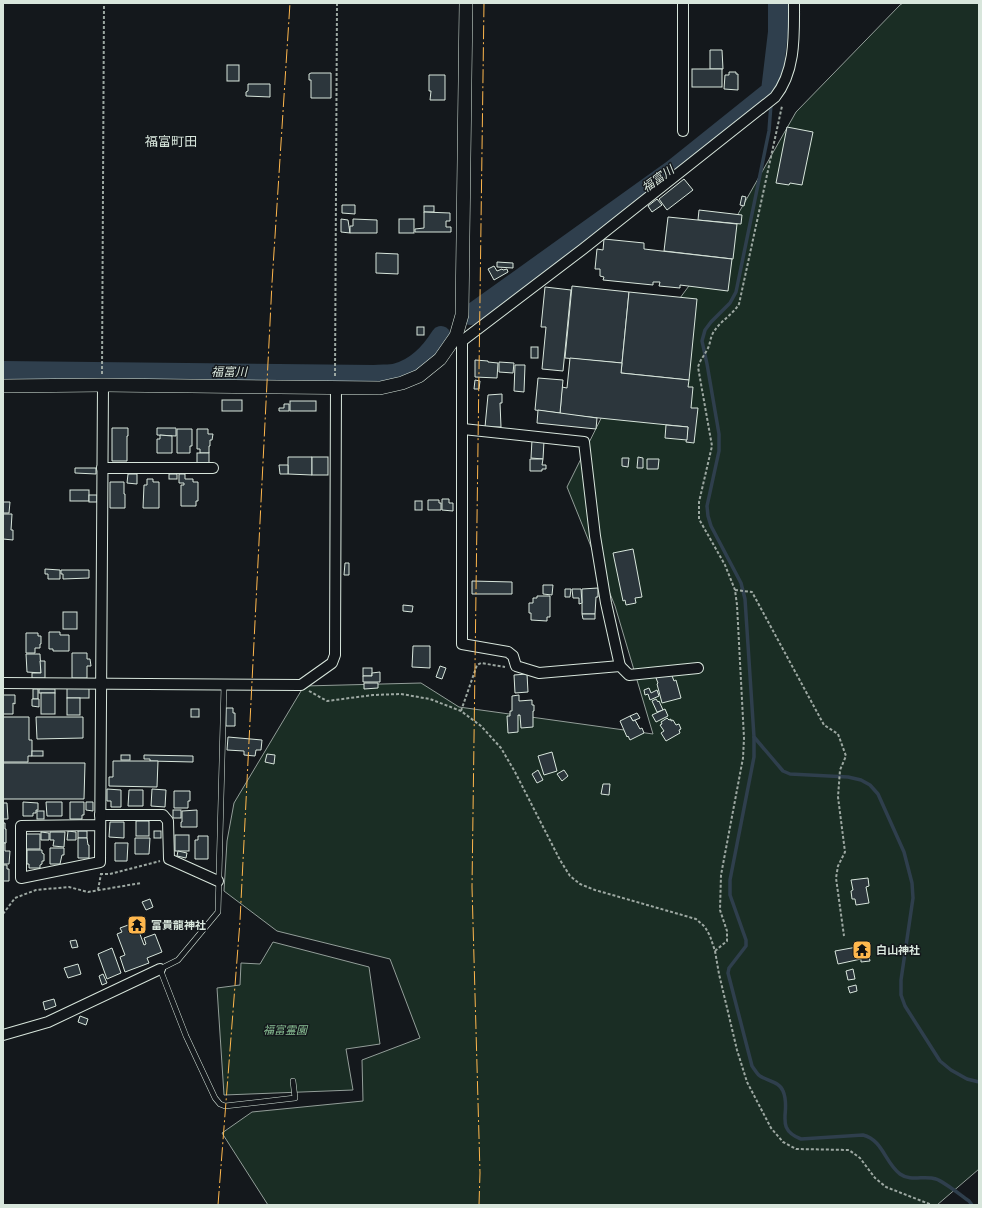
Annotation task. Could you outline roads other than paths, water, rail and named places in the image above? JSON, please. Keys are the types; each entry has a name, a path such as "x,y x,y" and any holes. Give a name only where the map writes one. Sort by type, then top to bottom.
{"street":[{"path":"466,3 462,315 459,338 462,429 462,644 508,652 513,656 516,666 540,673 620,666"},
{"path":"683,131 684,3"},
{"path":"3,386 103,382 335,383 380,388 402,383 420,376 440,359 459,338 583,249 766,105 778,93 788,70 794,37 794,3"},
{"path":"103,382 102,468 100,820 100,862 21,878 21,826 100,820 162,815 168,821 169,859 218,881"},
{"path":"3,684 301,685 332,663 335,655 335,383"},
{"path":"462,429 584,442 595,536 606,604 620,666 629,675 698,668"},
{"path":"102,468 213,468"},
{"path":"3,1036 48,1022 160,969"}],"lane":[{"path":"224,685 218,912 178,960 160,969 186,1036 215,1098 220,1104 225,1106 295,1098 293,1081"}],"waterway":[{"name":"福富川","path":"470,315 671,171 771,91 778,32 778,3"},
{"name":"福富川","path":"771,91 771,98"},
{"path":"771,104 769,131 736,292 730,303 705,330 702,341 719,434 719,451 707,506 708,516 711,526 741,583 745,599 754,737 783,771 790,774 848,777 861,780 870,785 878,794 904,852 912,883 913,898 901,980 901,995 905,1006 940,1061 951,1070 967,1079 979,1082"},
{"name":"福富川","path":"3,371 389,374 404,371 417,363 433,348 441,336"},
{"path":"754,737 754,757 730,880 730,895 746,940 746,946 729,968 728,973 752,1066 760,1076 777,1084 783,1091 786,1105 785,1124 793,1135 801,1139 863,1135 870,1138 880,1147 891,1164 900,1174 909,1178 931,1178 939,1180 969,1201 972,1205"}],"place":[{"name":"富貴龍神社","path":"137,925"},
{"name":"白山神社","path":"862,950"}],"district":[{"name":"福富町田","path":"171,141"}],"park label":[{"name":"福富霊園","path":"285,1030"}]}
